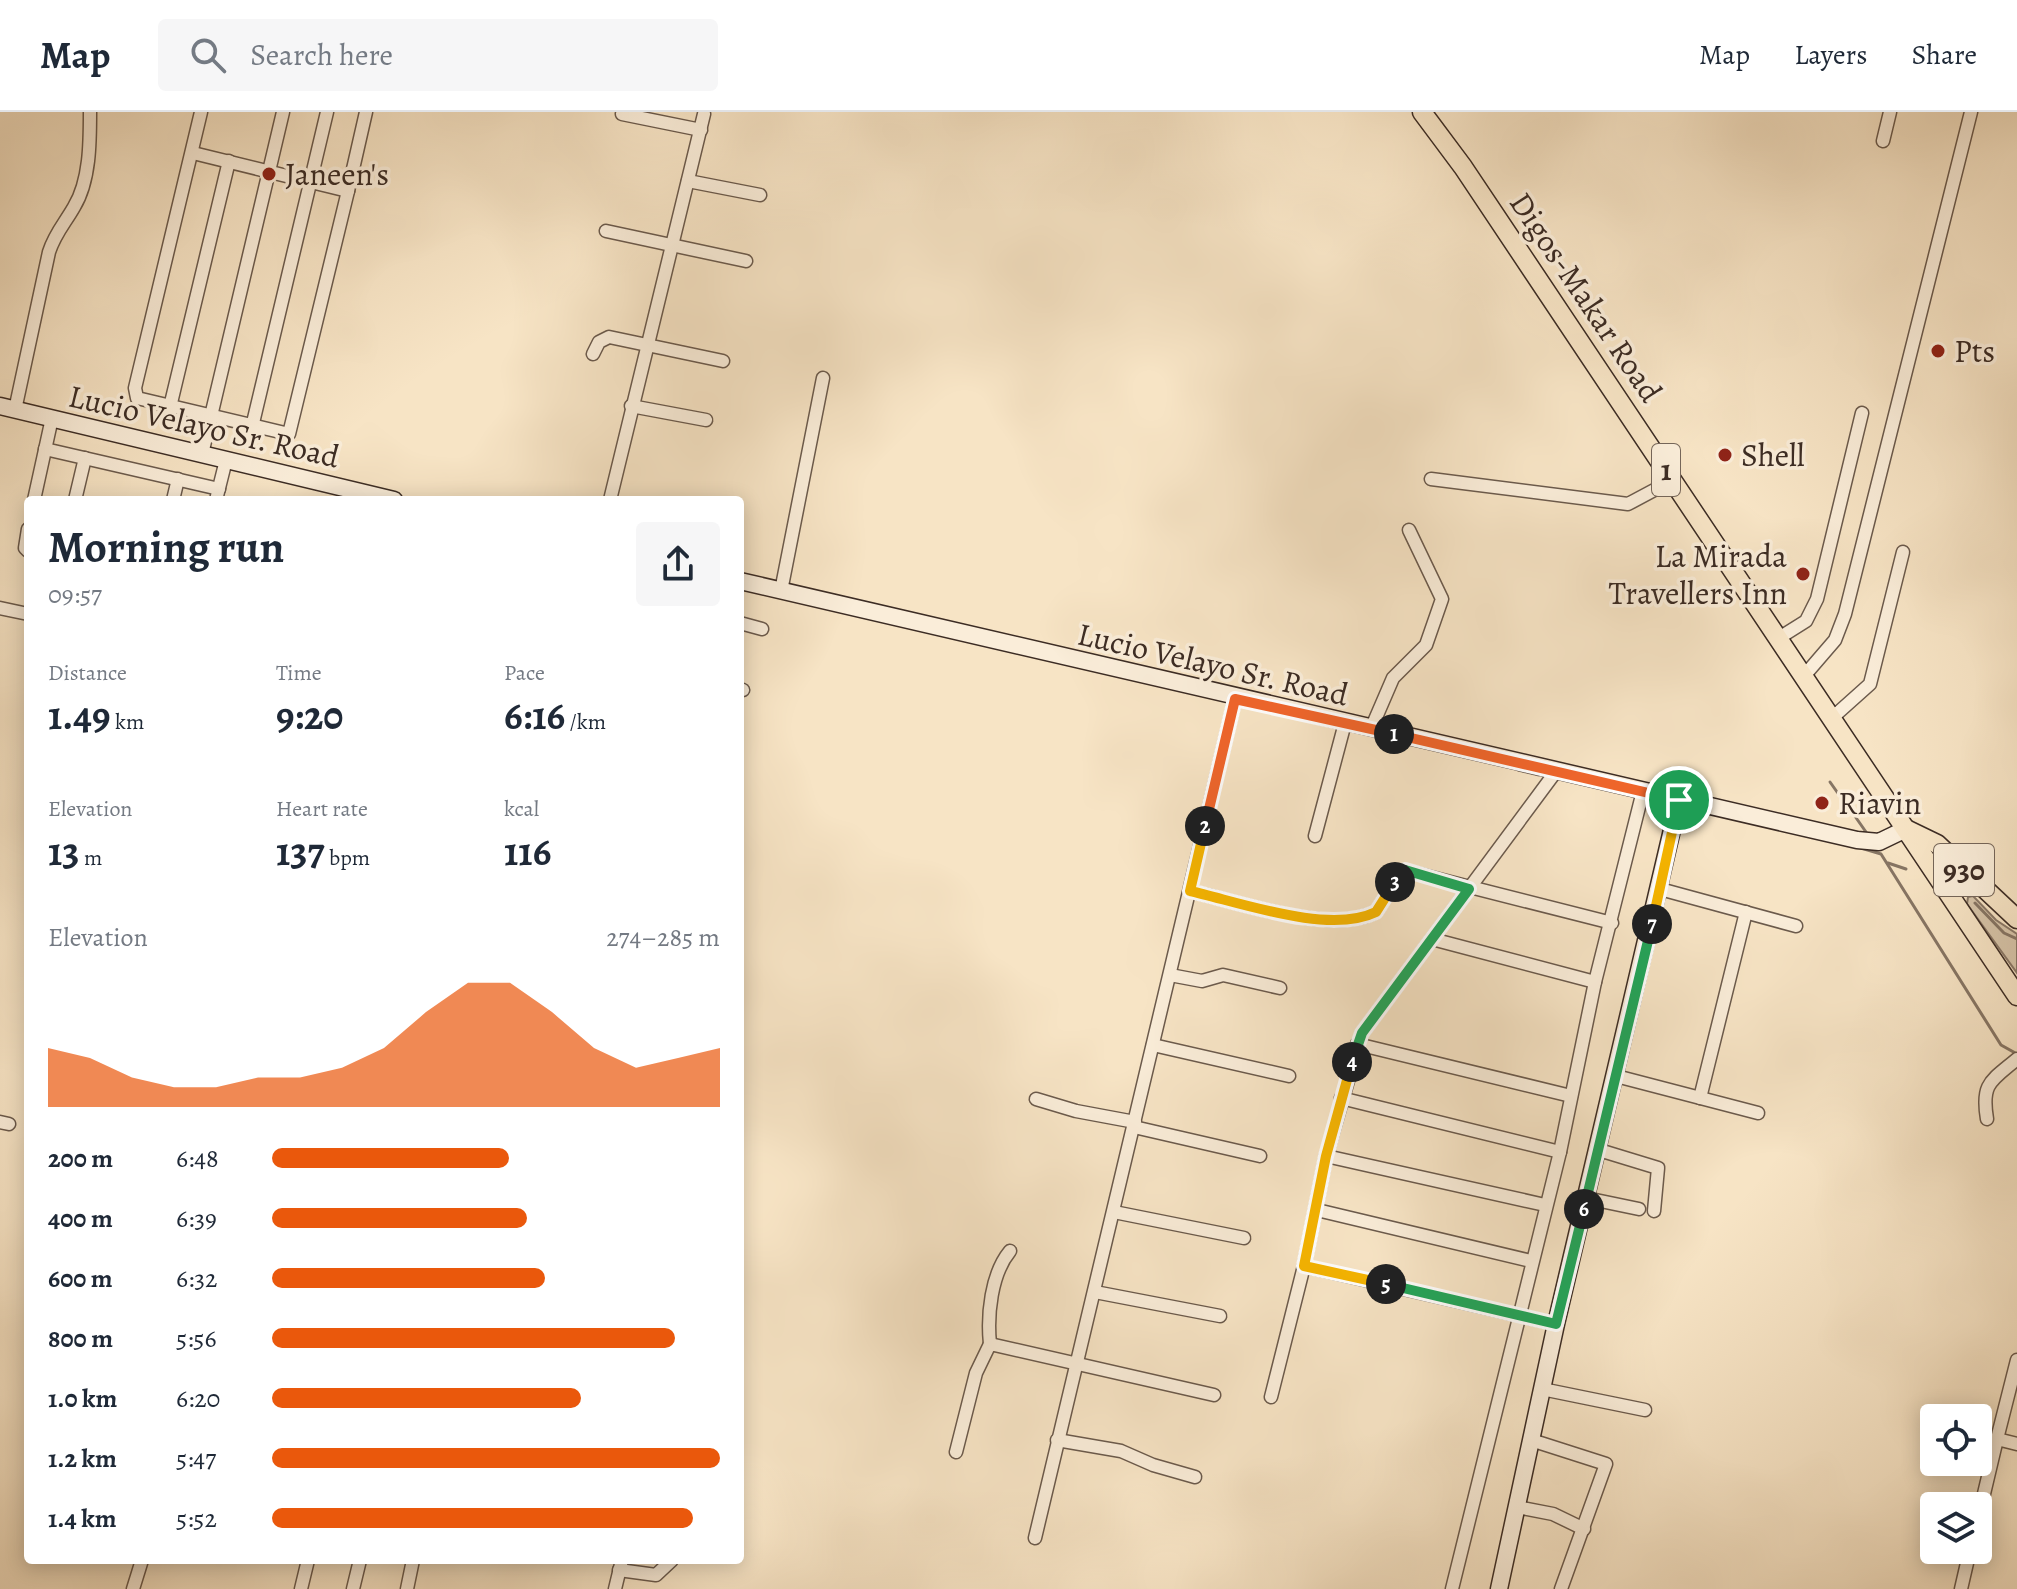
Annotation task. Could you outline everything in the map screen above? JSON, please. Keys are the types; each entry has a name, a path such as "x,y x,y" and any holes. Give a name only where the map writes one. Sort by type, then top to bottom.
{"main road":[{"name":"Digos-Makar Road","path":"1422,112 1463,167 2017,996"},
{"name":"Lucio Velayo Sr. Road","path":"8,408 377,496"},
{"name":"Lucio Velayo Sr. Road","path":"744,582 1235,699 1869,842 1888,840 1906,829"},
{"path":"1499,1589 1556,1324 1679,800"},
{"name":"930","path":"1906,829 1937,844 2017,919"}],"street":[{"path":"8,408 49,252 56,231 75,206 84,180 90,112"},
{"path":"201,112 134,391 137,398 286,435 290,432 366,112"},
{"path":"202,454 283,112"},
{"path":"252,427 327,112"},
{"path":"1883,141 1890,112"},
{"path":"1804,676 1835,640 1845,614 1971,112"},
{"path":"622,114 701,130"},
{"path":"611,496 704,114"},
{"path":"193,153 348,191"},
{"path":"170,407 229,161"},
{"path":"688,181 760,195"},
{"path":"606,231 746,261"},
{"path":"593,354 599,342 609,337 723,361"},
{"path":"781,591 823,378"},
{"path":"631,406 706,420"},
{"path":"1779,638 1806,621 1817,599 1862,413"},
{"path":"35,496 52,418"},
{"path":"45,449 178,479 218,495 226,460"},
{"path":"76,496 85,458"},
{"path":"174,496 178,479"},
{"path":"1431,479 1628,504 1641,500 1673,480"},
{"path":"1371,729 1393,678 1426,645 1442,597 1409,530"},
{"path":"1832,718 1870,684 1903,552"},
{"path":"0,608 24,613"},
{"path":"744,624 762,629"},
{"path":"1035,1538 1235,699"},
{"path":"1315,836 1345,723"},
{"path":"1271,1397 1317,1210 1326,1156 1357,1044 1557,770"},
{"path":"1452,1589 1560,1152 1595,982 1643,791"},
{"path":"1190,891 1290,914 1347,920 1376,912 1403,871 1612,923"},
{"path":"1660,889 1796,926"},
{"path":"1700,1098 1746,912"},
{"path":"1432,939 1595,982"},
{"path":"1170,975 1202,981 1223,975 1280,988"},
{"path":"1357,1044 1571,1096"},
{"path":"1153,1045 1289,1076"},
{"path":"1987,1119 1983,1096 1987,1084 2017,1059"},
{"path":"1616,1076 1758,1113"},
{"path":"1341,1098 1560,1152"},
{"path":"1036,1099 1260,1156"},
{"path":"1599,1150 1658,1168 1654,1211"},
{"path":"1326,1156 1545,1205"},
{"path":"1586,1198 1639,1209"},
{"path":"1317,1210 1531,1261"},
{"path":"1114,1212 1244,1238"},
{"path":"956,1452 976,1373 990,1344 989,1312 1002,1264 1010,1251"},
{"path":"1304,1266 1556,1324"},
{"path":"1095,1292 1220,1316"},
{"path":"990,1344 1214,1395"},
{"path":"1984,1492 2017,1360"},
{"path":"1542,1389 1645,1410"},
{"path":"1997,1439 2017,1444"},
{"path":"1057,1440 1121,1451 1153,1465 1195,1477"},
{"path":"1531,1440 1606,1462 1561,1589"},
{"path":"1517,1507 1553,1514 1584,1529"},
{"path":"133,1589 141,1564"},
{"path":"301,1589 307,1564"},
{"path":"353,1589 359,1564"},
{"path":"407,1589 412,1564"},
{"path":"615,1589 621,1565 656,1575 668,1564"},
{"path":"1961,1589 1967,1564"}],"shaded area":[{"path":"1973,896 1996,920 2017,934 2017,973 1967,904 1968,897"}],"waterway":[{"path":"1518,770 1539,775"},
{"path":"1830,782 1842,799"},
{"path":"1852,812 1866,832"},
{"path":"1861,848 1881,854 2001,1045 2017,1054"},
{"path":"1888,863 1906,869"},
{"path":"1975,903 2004,933 2017,939"}],"place":[{"name":"Janeen's","path":"269,174"},
{"name":"Pts","path":"1938,351"},
{"name":"Shell","path":"1725,455"},
{"name":"La Mirada Travellers Inn","path":"1803,574"},
{"name":"Riavin","path":"1822,803"}],"route":[{"path":"1235,699 1679,800 1639,983 1556,1324 1304,1266 1326,1156 1357,1044 1469,889 1403,871 1376,912 1347,920 1290,914 1190,891 1235,699"}]}
